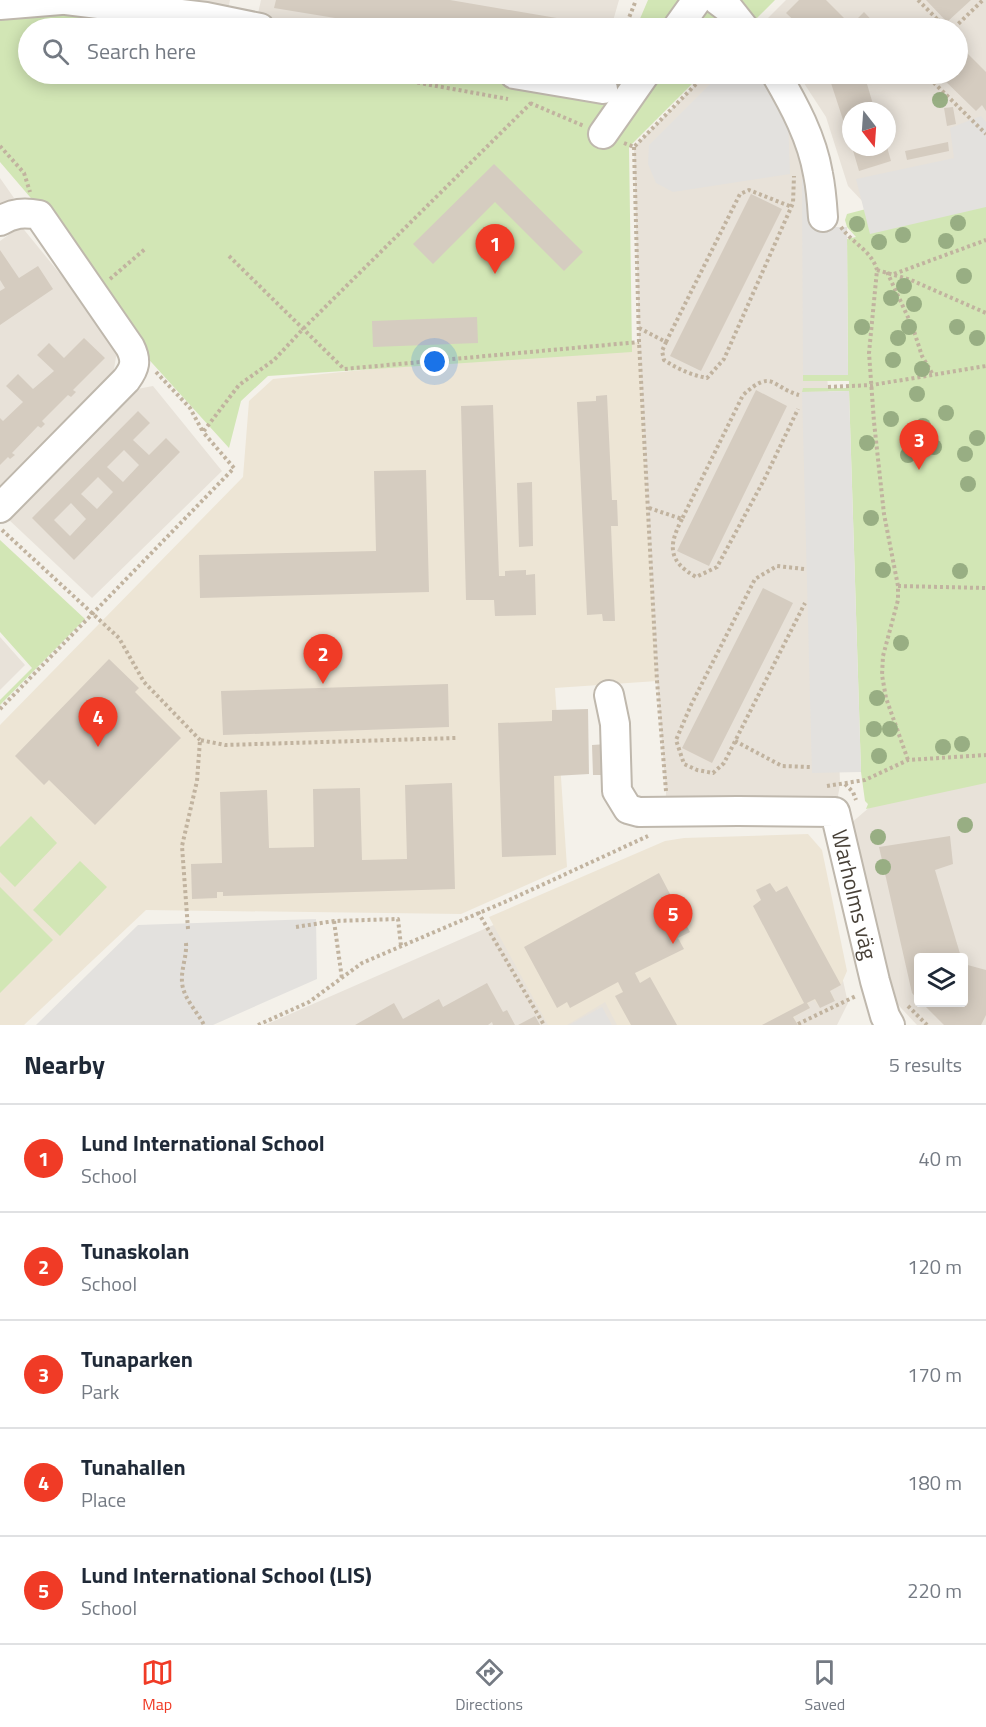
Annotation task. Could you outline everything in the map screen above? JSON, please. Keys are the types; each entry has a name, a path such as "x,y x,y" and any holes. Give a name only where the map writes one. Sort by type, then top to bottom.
{"street":[{"path":"0,5 61,0"},
{"path":"66,0 206,17 250,18"},
{"path":"684,18 697,0"},
{"path":"573,84 603,89"},
{"path":"603,134 638,84"},
{"path":"782,84 792,101 812,148 831,218"},
{"path":"0,221 10,215 26,212 39,215 94,294 133,356 126,380 0,508"},
{"path":"609,695 615,724 617,791 628,809 660,806"},
{"name":"Warholms väg","path":"660,806 835,812 875,981 885,1016 890,1025"}],"path":[{"path":"629,18 636,0"},
{"path":"918,0 936,18"},
{"path":"964,18 983,0"},
{"path":"936,84 986,134"},
{"path":"203,432 239,385 274,360 531,103"},
{"path":"0,146 24,173 39,215"},
{"path":"258,1025 309,1002 362,963 507,901 631,842 663,830 660,806 666,793 657,681 639,342 634,147"},
{"path":"792,207 749,190 741,194 666,342 662,351 664,360 685,372 708,378 724,360 792,207 793,180 799,156 812,148"},
{"path":"831,218 875,261 878,270 869,353 884,514 898,586 898,600 883,656 882,675 886,698 908,760"},
{"path":"894,274 986,240"},
{"path":"94,294 145,249"},
{"path":"229,256 344,369 639,342"},
{"path":"878,270 894,274 986,313"},
{"path":"887,272 913,328 922,356 933,375"},
{"path":"639,328 666,342"},
{"path":"0,709 234,468 203,432 190,408 154,370 133,356"},
{"path":"828,387 872,385 986,366"},
{"path":"798,409 765,478 717,567 696,577 683,570 674,557 672,546 675,533 743,395 756,384 774,381 800,395"},
{"path":"649,508 682,519"},
{"path":"0,529 119,638 144,682 200,740 225,745 456,738"},
{"path":"804,569 777,566 755,579 691,705 676,740 684,764 697,770 712,772 724,763 805,603"},
{"path":"898,586 986,588"},
{"path":"188,929 182,846 197,782 200,740"},
{"path":"735,741 782,766 810,767"},
{"path":"819,787 866,780 908,760 986,755"},
{"path":"478,912 544,1025"},
{"path":"296,927 334,921 398,919 401,946"},
{"path":"334,921 342,979"},
{"path":"186,943 182,984 188,1001 196,1009 204,1025"},
{"path":"798,1024 861,994"}],"shaded area":[{"path":"111,0 230,0 227,15"},
{"path":"261,0 619,0 614,18 257,18"},
{"path":"786,0 986,0 986,196 883,223 848,186 826,117 805,84 968,84 968,18 768,18"},
{"path":"696,84 781,84 806,132 828,387 840,785 835,812 665,811 666,793 657,681 639,342 634,147"},
{"path":"710,84 770,84 788,118 790,174 673,192 656,183 648,164 649,145"},
{"path":"981,116 986,122 986,207 870,234 856,179 954,158 950,128"},
{"path":"0,178 14,198 0,207"},
{"path":"802,179 831,179 832,227 847,227 848,375 803,375"},
{"path":"21,226 118,345 113,375 0,486 0,241"},
{"path":"639,342 657,681 555,688 567,867 461,914 146,910 24,1025 0,1025 0,725 243,477 249,401 273,379"},
{"path":"153,386 222,471 92,598 7,518 132,390"},
{"path":"849,391 861,772 812,773 802,392"},
{"path":"0,637 25,665 0,690"},
{"path":"986,764 986,1025 917,1025 887,993 850,824 871,806"},
{"path":"808,834 822,850 847,971 841,985 830,991 835,1000 820,1008 814,1000 808,1003 810,1008 794,1017 798,1025 617,1025 605,1002 567,1025 548,1025 489,917 665,841 684,838"},
{"path":"814,851 848,1003 837,1025 265,1025 656,854"},
{"path":"316,919 317,979 213,1025 36,1025 138,925"},
{"path":"602,1007 612,1025 569,1025"}],"green space":[{"path":"648,0 775,0 757,18 640,18"},
{"path":"70,10 128,18 18,18 18,84 542,84 606,94 610,84 692,84 629,147 632,352 268,376 241,401 229,448 143,353 42,211 0,162 0,14"},
{"path":"986,203 986,783 866,809 868,804 865,801 861,772 849,391 802,392 803,388 849,388 849,381 803,381 803,375 848,375 847,239 856,237 847,227 845,220 847,214 866,209"},
{"path":"0,540 85,619 0,705 0,700 32,668 0,632"},
{"path":"31,816 57,843 15,887 0,872 0,847"},
{"path":"80,861 107,887 60,936 33,910"},
{"path":"0,887 53,940 0,993"}],"building":[{"path":"276,0 450,0 557,18 335,18 274,8"},
{"path":"799,0 826,0 844,18 791,18 786,13"},
{"path":"926,0 971,0 951,18 943,18"},
{"path":"864,12 870,18 858,18"},
{"path":"968,54 986,72 986,111 982,105 976,111 948,84 968,84"},
{"path":"831,84 867,84 872,102 842,102 842,117"},
{"path":"953,107 956,124 947,126 944,108"},
{"path":"948,142 949,151 907,160 905,151"},
{"path":"855,156 890,156 891,161 859,171"},
{"path":"494,164 583,252 564,271 495,202 433,264 413,244"},
{"path":"751,194 782,209 701,371 670,356"},
{"path":"0,250 19,278 38,266 53,289 0,325 0,291 5,288 0,280"},
{"path":"477,317 478,343 373,347 372,321"},
{"path":"84,338 105,358 73,390 76,392 71,397 68,395 42,421 45,424 41,428 38,426 12,453 15,455 10,459 8,457 0,465 0,418 3,421 23,402 6,386 18,374 33,389 54,371 37,355 49,343 64,358"},
{"path":"756,390 787,406 709,566 677,551"},
{"path":"607,395 612,500 617,500 618,526 611,526 615,621 603,621 602,614 587,615 577,402 596,401 596,396"},
{"path":"493,405 499,576 505,576 505,571 526,570 526,575 535,574 536,615 495,616 494,600 466,600 461,406"},
{"path":"138,411 150,423 133,440 149,455 166,438 180,452 74,560 32,518","holes":["124,450 139,465 123,482 107,467","98,477 113,492 97,509 81,494","71,503 86,519 70,536 54,520"]},
{"path":"426,470 429,592 200,598 199,555 376,551 374,471"},
{"path":"532,482 533,546 519,547 517,483"},
{"path":"763,588 793,603 712,763 682,748"},
{"path":"109,659 139,688 135,692 181,738 95,825 49,780 44,785 15,756"},
{"path":"448,684 449,727 223,735 221,691"},
{"path":"588,709 589,774 554,776 556,855 502,857 498,723 552,721 552,710"},
{"path":"607,744 608,775 593,775 592,745"},
{"path":"452,783 455,889 223,896 223,892 217,892 217,898 192,899 191,864 222,863 220,792 267,790 269,848 314,847 313,789 360,788 362,860 407,859 405,785"},
{"path":"950,836 953,864 935,870 960,953 914,953 914,995 912,993 879,847"},
{"path":"659,873 690,932 678,938 684,949 635,973 640,983 650,977 677,1025 631,1025 615,996 623,992 618,982 570,1008 567,1002 557,1008 524,947"},
{"path":"770,883 776,892 787,886 841,985 830,991 835,1001 820,1008 815,999 807,1003 810,1008 793,1017 798,1025 762,1025 804,1003 753,906 761,900 756,890"},
{"path":"968,965 986,970 986,1015 981,1025 944,1025 926,1007 968,1007"},
{"path":"487,983 503,1012 507,1010 515,1025 493,1025 492,1022 488,1025 355,1025 394,1003 403,1019 439,999 443,1007"},
{"path":"535,1016 540,1025 518,1025"}],"place":[{"name":"Lund International School","path":"495,274"},
{"name":"Tunaparken","path":"919,470"},
{"name":"Tunaskolan","path":"323,684"},
{"name":"Tunahallen","path":"98,747"},
{"name":"Lund International School (LIS)","path":"673,944"}]}
